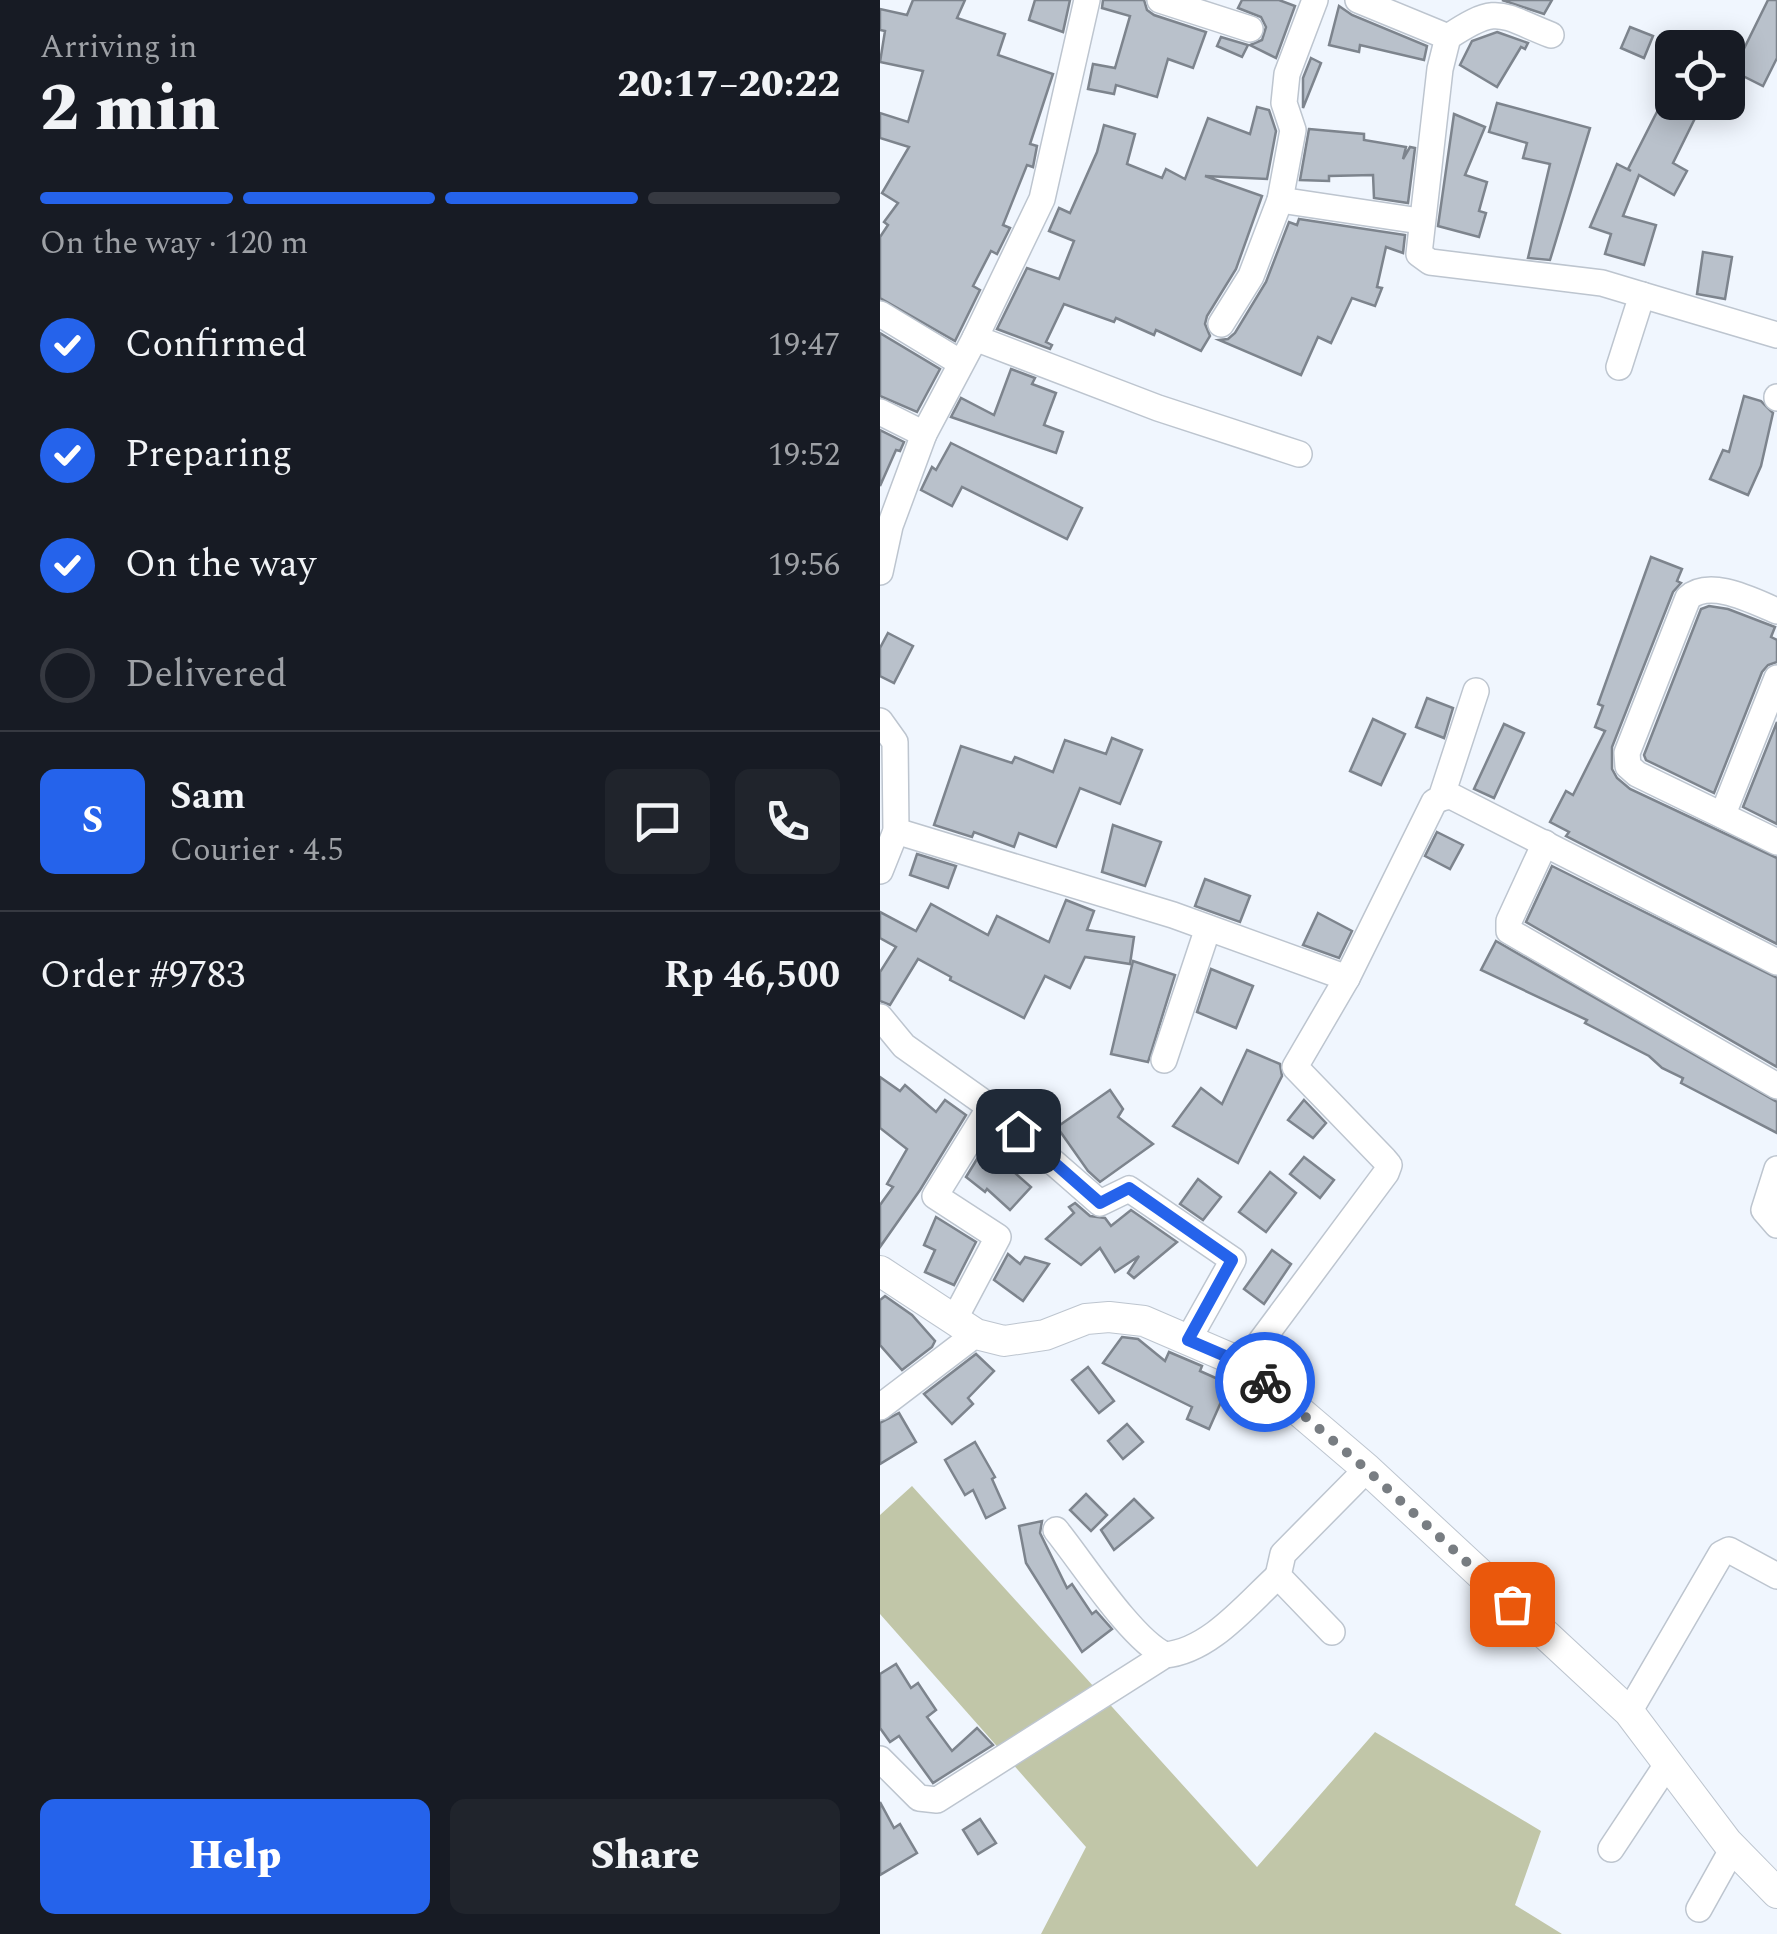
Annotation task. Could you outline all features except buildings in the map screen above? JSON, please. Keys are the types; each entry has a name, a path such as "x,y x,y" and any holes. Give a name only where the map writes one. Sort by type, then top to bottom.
{"street":[{"path":"880,572 885,524 924,434 1042,200 1087,0"},
{"path":"1160,0 1250,29"},
{"path":"1221,324 1250,276 1280,200 1293,130 1284,103 1286,74 1315,0"},
{"path":"1358,0 1448,37"},
{"path":"1551,36 1488,14 1448,37 1440,70 1419,254 1430,262 1602,283 1777,335"},
{"path":"1280,200 1420,221"},
{"path":"1619,367 1642,294"},
{"path":"880,314 962,362"},
{"path":"975,338 1158,408 1298,454"},
{"path":"880,412 924,434"},
{"path":"1777,610 1741,596 1696,590 1688,598 1627,753 1628,766 1636,774 1777,842"},
{"path":"1723,814 1777,678"},
{"path":"1441,798 1476,691"},
{"path":"880,721 895,742 896,831 880,871"},
{"path":"1244,1364 1386,1173 1388,1165 1295,1066 1347,978 1434,802 1451,796 1777,962"},
{"path":"896,831 1208,928 1347,978"},
{"path":"1544,843 1509,921 1509,931 1777,1086"},
{"path":"1164,1060 1208,928"},
{"path":"880,1017 904,1046 990,1106 1100,1203 1129,1188 1232,1260 1188,1340"},
{"path":"880,1407 965,1327 998,1237 935,1196 990,1106"},
{"path":"1777,1169 1764,1210 1777,1225"},
{"path":"880,1271 965,1327 1004,1341 1025,1340 1086,1319 1108,1317 1144,1321 1244,1364 1366,1469 1628,1712 1734,1848 1777,1893"},
{"path":"880,1758 919,1798 937,1800 1166,1656 1208,1639 1278,1576 1283,1554 1366,1469"},
{"path":"1056,1530 1136,1632 1153,1650 1166,1656"},
{"path":"1628,1712 1721,1554 1729,1550 1738,1552 1777,1576"},
{"path":"1278,1576 1332,1632"},
{"path":"1610,1848 1668,1763"},
{"path":"1699,1909 1734,1848"}],"green space":[{"path":"912,1486 1257,1867 1375,1732 1541,1831 1515,1905 1562,1934 1041,1934 1086,1847 880,1614 880,1515"}],"way so far":[{"path":"1265,1382 1512,1604"}],"route":[{"path":"1018,1131 1100,1203 1129,1188 1232,1260 1188,1340 1244,1364 1265,1382"}]}
